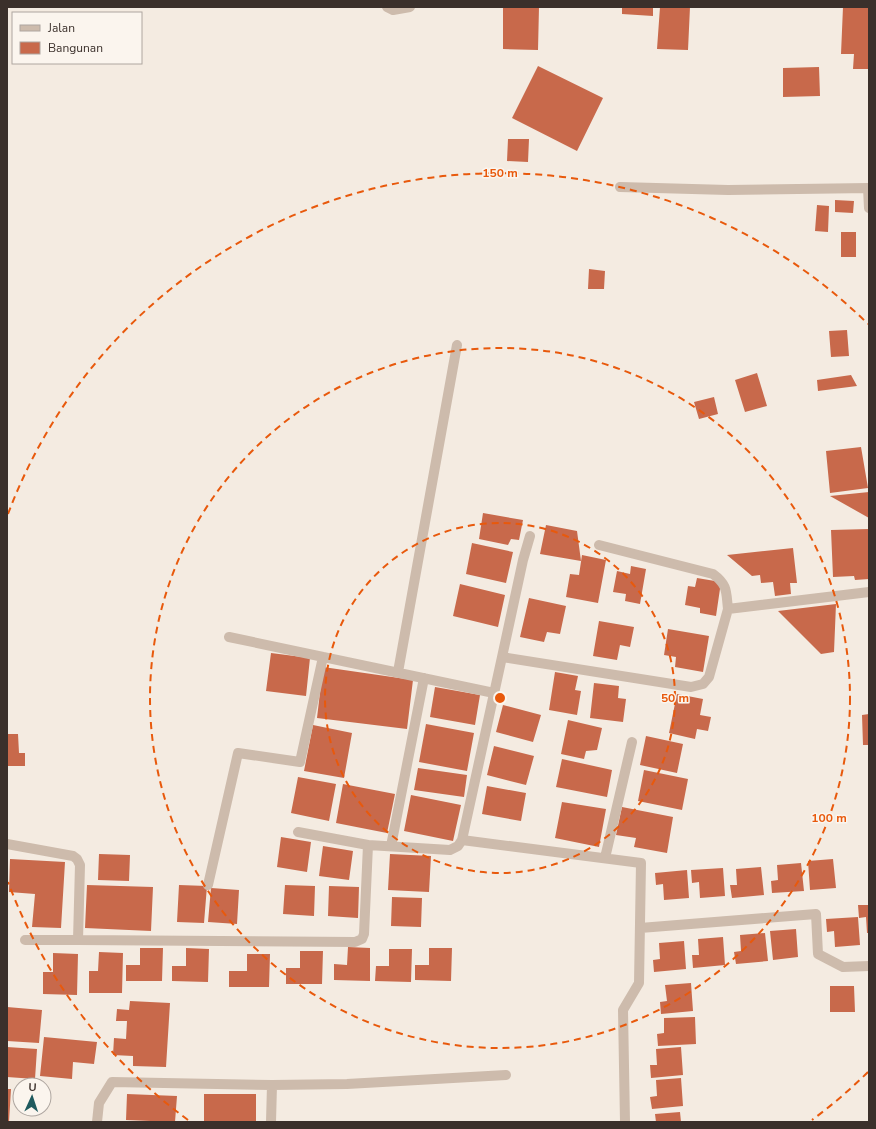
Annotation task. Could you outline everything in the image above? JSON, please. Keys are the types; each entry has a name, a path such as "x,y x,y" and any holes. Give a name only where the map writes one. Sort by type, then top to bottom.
{"street":[{"path":"387,7 393,10 410,7"},
{"path":"620,187 728,190 868,188 869,208"},
{"path":"398,672 457,345"},
{"path":"298,832 368,845 450,850 458,846 462,840 523,560 530,536"},
{"path":"502,657 691,687 702,684 710,677 728,609 725,589 721,580 712,574 599,545"},
{"path":"728,609 869,592"},
{"path":"229,637 494,693"},
{"path":"208,885 238,753 300,762 323,657"},
{"path":"390,846 424,678"},
{"path":"605,858 632,742"},
{"path":"462,840 641,863 639,983 623,1010 626,1122"},
{"path":"7,844 73,856 78,859 80,865 78,940"},
{"path":"25,940 355,942 362,939 364,934 368,845"},
{"path":"640,928 816,914 818,954 843,967 869,966"},
{"path":"97,1122 99,1104 112,1082 272,1086 348,1084 506,1075"},
{"path":"271,1122 272,1086"}],"building":[{"path":"503,7 539,7 538,50 503,49"},
{"path":"622,7 653,7 653,16 622,14"},
{"path":"660,7 690,7 688,50 657,49"},
{"path":"843,7 869,7 869,69 853,69 854,54 841,54"},
{"path":"538,66 603,98 577,151 512,118"},
{"path":"819,67 820,96 783,97 783,68"},
{"path":"508,139 529,139 528,162 507,161"},
{"path":"835,200 854,201 853,213 835,212"},
{"path":"817,205 829,206 828,232 815,231"},
{"path":"841,232 856,232 856,257 841,257"},
{"path":"589,269 605,271 604,289 588,289"},
{"path":"847,330 849,356 831,357 829,331"},
{"path":"757,373 767,406 745,412 735,380"},
{"path":"851,375 857,386 818,391 817,380"},
{"path":"714,397 718,414 699,419 694,402"},
{"path":"861,447 868,488 830,493 826,451"},
{"path":"869,492 869,518 830,496"},
{"path":"483,513 523,520 519,540 511,539 508,545 479,539"},
{"path":"546,525 577,531 581,561 540,554"},
{"path":"869,529 869,579 855,580 854,576 833,577 831,530"},
{"path":"472,543 513,552 506,583 466,574"},
{"path":"793,548 797,583 790,583 791,594 775,596 773,582 761,583 760,575 752,576 727,555"},
{"path":"582,555 606,560 598,603 566,597 570,574 579,575"},
{"path":"631,566 646,569 640,604 625,601 626,594 613,592 617,571 630,574"},
{"path":"697,578 721,582 716,616 700,613 700,608 685,605 688,586 695,587"},
{"path":"460,584 505,595 498,627 453,616"},
{"path":"529,598 566,606 560,634 547,632 544,642 520,637"},
{"path":"836,604 834,652 821,654 778,611"},
{"path":"599,621 634,627 630,647 620,645 617,660 593,656"},
{"path":"668,629 709,636 703,672 675,667 676,657 664,655"},
{"path":"271,653 310,658 306,696 266,691"},
{"path":"323,667 413,680 407,729 317,718"},
{"path":"555,672 578,676 575,690 581,691 577,715 549,710"},
{"path":"594,683 619,686 618,698 626,699 623,722 590,718"},
{"path":"435,687 480,695 475,725 430,717"},
{"path":"677,694 703,699 700,715 711,717 708,731 697,729 695,739 669,733"},
{"path":"503,705 541,715 533,742 496,732"},
{"path":"869,714 869,745 863,745 862,715"},
{"path":"568,720 602,728 597,750 586,751 584,759 561,754"},
{"path":"426,724 474,733 467,771 419,762"},
{"path":"313,725 352,733 344,778 304,771"},
{"path":"7,734 18,734 19,753 25,753 25,766 7,766"},
{"path":"646,736 683,744 677,773 640,765"},
{"path":"494,746 534,756 526,785 487,775"},
{"path":"562,759 612,770 607,797 556,787"},
{"path":"418,768 467,775 464,797 414,790"},
{"path":"644,770 688,779 682,810 638,801"},
{"path":"298,777 336,784 329,821 291,813"},
{"path":"343,784 395,794 387,833 336,823"},
{"path":"487,786 526,793 521,821 482,814"},
{"path":"411,795 461,805 453,841 404,831"},
{"path":"562,802 606,809 599,847 555,838"},
{"path":"622,807 673,817 667,853 634,847 636,838 616,835"},
{"path":"281,837 311,842 307,872 277,867"},
{"path":"323,846 353,851 349,880 319,876"},
{"path":"99,854 130,855 129,881 98,880"},
{"path":"390,854 431,856 429,892 388,890"},
{"path":"10,859 65,862 61,928 32,927 35,894 9,892"},
{"path":"833,859 836,888 810,890 808,861"},
{"path":"801,863 804,891 772,893 771,881 778,880 777,865"},
{"path":"761,867 764,895 732,898 730,885 737,885 736,869"},
{"path":"723,868 725,896 700,898 699,882 692,883 691,870"},
{"path":"687,870 689,898 664,900 663,884 656,885 655,873"},
{"path":"87,885 153,887 151,931 85,928"},
{"path":"179,885 207,886 204,923 177,922"},
{"path":"285,885 315,886 314,916 283,914"},
{"path":"329,886 359,887 358,918 328,916"},
{"path":"211,888 239,890 237,924 208,922"},
{"path":"392,897 422,898 421,927 391,926"},
{"path":"858,905 869,905 869,933 867,933 866,917 859,918"},
{"path":"858,917 860,945 835,947 834,931 827,932 826,919"},
{"path":"796,929 798,957 773,960 770,931"},
{"path":"765,933 768,961 736,964 734,952 741,951 740,935"},
{"path":"723,937 725,965 693,968 692,955 699,955 698,939"},
{"path":"684,941 686,969 654,972 653,960 660,959 659,943"},
{"path":"348,947 370,948 370,981 334,980 334,964 347,965"},
{"path":"140,948 163,948 162,981 126,981 126,965 140,965"},
{"path":"186,948 209,949 208,982 172,981 172,966 186,966"},
{"path":"429,948 452,948 451,981 415,980 415,965 429,965"},
{"path":"389,949 412,949 411,982 375,981 376,966 389,966"},
{"path":"300,951 323,951 322,984 286,984 286,968 300,968"},
{"path":"99,952 123,953 122,993 89,993 89,971 98,971"},
{"path":"53,953 78,954 77,995 43,994 43,972 53,972"},
{"path":"247,954 270,954 269,987 229,987 229,971 247,971"},
{"path":"691,983 693,1011 661,1014 660,1002 667,1001 665,985"},
{"path":"830,986 854,986 855,1012 830,1012"},
{"path":"130,1001 170,1003 166,1067 133,1066 133,1056 113,1055 114,1038 126,1039 127,1021 116,1021 117,1009 129,1010"},
{"path":"7,1007 42,1010 39,1043 7,1041"},
{"path":"695,1017 696,1044 658,1046 657,1034 664,1033 664,1018"},
{"path":"44,1037 97,1042 94,1064 73,1062 72,1079 40,1076"},
{"path":"7,1047 37,1049 35,1077 7,1077"},
{"path":"681,1047 683,1075 651,1078 650,1065 657,1065 656,1049"},
{"path":"681,1078 683,1106 652,1109 650,1097 657,1096 656,1080"},
{"path":"7,1089 11,1089 9,1122 7,1122"},
{"path":"127,1094 177,1096 175,1122 126,1120"},
{"path":"204,1094 256,1094 256,1122 204,1122"},
{"path":"680,1112 681,1122 656,1122 655,1114"}]}
